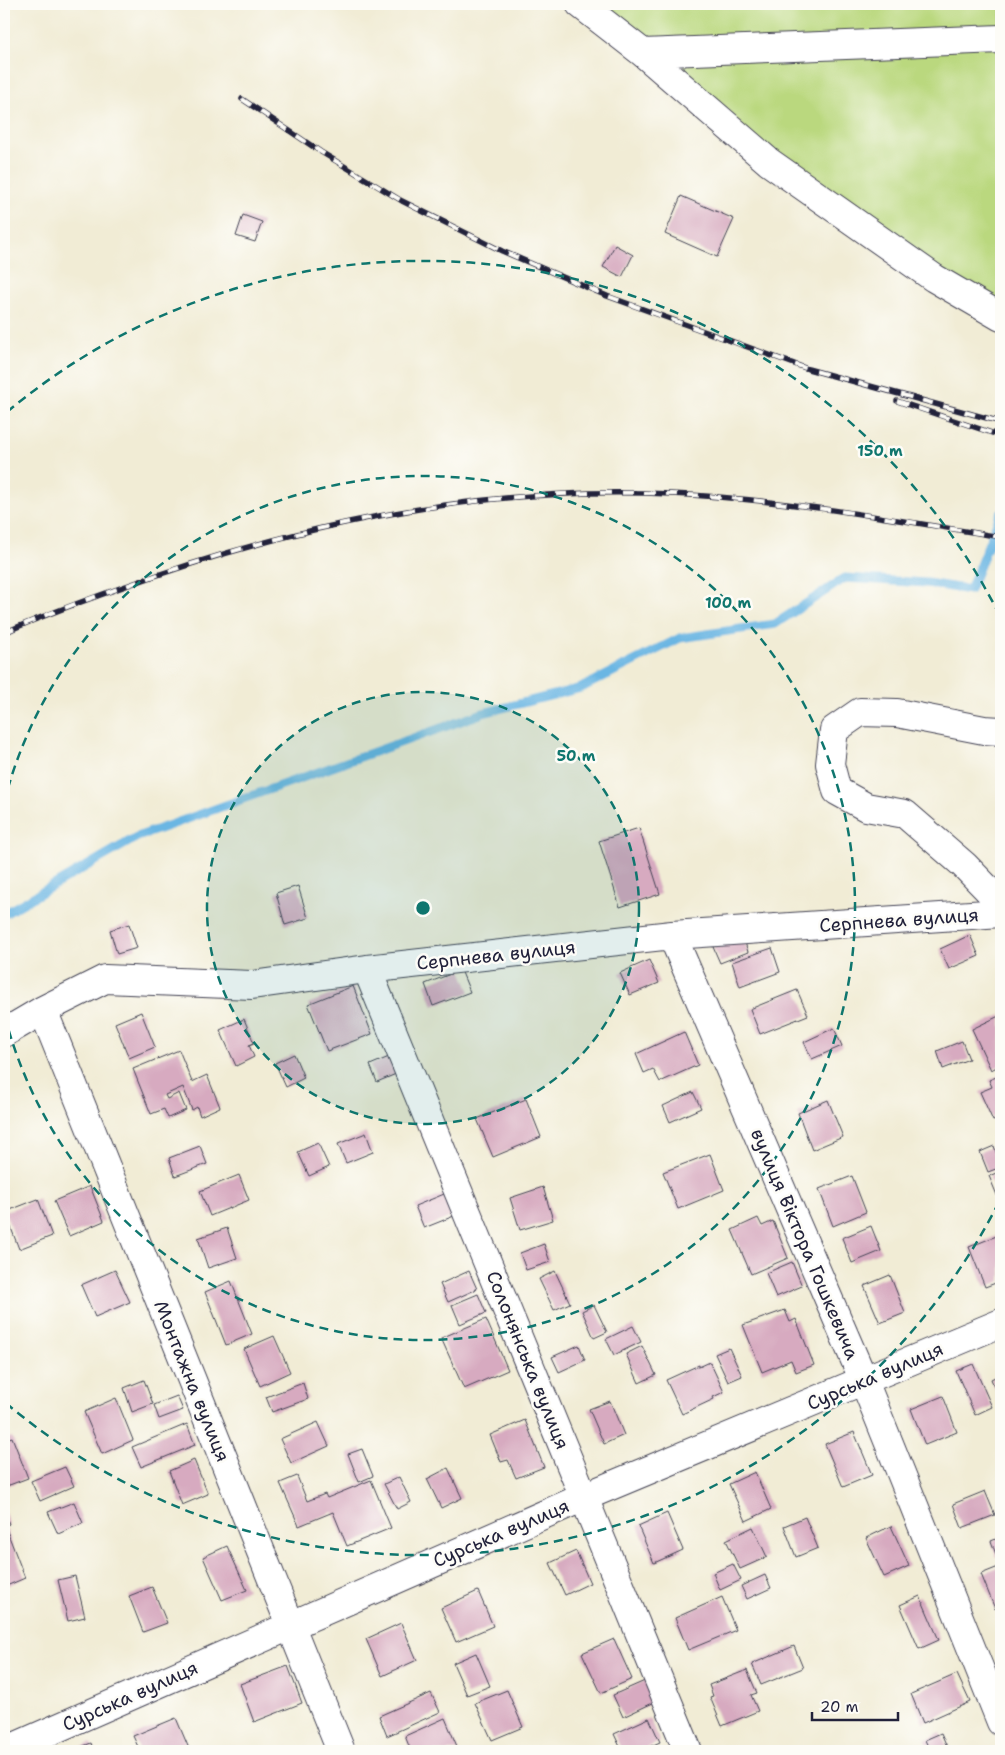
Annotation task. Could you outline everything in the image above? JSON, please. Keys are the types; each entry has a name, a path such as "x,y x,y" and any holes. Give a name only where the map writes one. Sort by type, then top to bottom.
{"street":[{"path":"580,4 643,53 769,162 934,278 1001,317"},
{"path":"643,53 1001,39"},
{"path":"1001,732 897,713 860,712 834,730 830,764 837,791 866,807 904,814 964,865 1001,903"},
{"name":"Серпнева вулиця","path":"4,1032 43,1010 106,979 252,985 367,969 672,935 1001,913"},
{"name":"вулиця Віктора Гошкевича","path":"672,935 864,1381 1001,1722"},
{"name":"Солонянська вулиця","path":"367,969 688,1751"},
{"name":"Монтажна вулиця","path":"43,1010 341,1751"},
{"name":"Сурська вулиця","path":"6,1751 584,1497 1001,1323"},
{"path":"4,1744 6,1751"}],"green space":[{"path":"575,4 1001,4 1001,308 934,278"}],"building":[{"path":"681,196 734,219 717,257 665,234"},
{"path":"243,215 262,222 255,242 236,236"},
{"path":"615,245 633,255 622,277 603,267"},
{"path":"639,828 660,894 620,907 599,841"},
{"path":"298,886 308,918 285,925 276,893"},
{"path":"129,924 137,948 117,954 110,930"},
{"path":"970,935 979,956 949,969 940,949"},
{"path":"743,936 748,952 720,963 713,947"},
{"path":"772,948 780,972 740,987 732,962"},
{"path":"649,960 659,983 630,995 620,973"},
{"path":"461,970 470,992 433,1006 425,984"},
{"path":"353,986 372,1034 327,1051 308,1004"},
{"path":"797,990 808,1015 760,1034 750,1009"},
{"path":"141,1012 155,1047 129,1058 115,1023"},
{"path":"1001,1015 1001,1065 991,1070 972,1029"},
{"path":"244,1019 254,1043 249,1045 254,1057 236,1066 220,1030"},
{"path":"834,1028 842,1046 812,1059 804,1042"},
{"path":"684,1032 698,1065 660,1082 653,1069 644,1073 636,1054"},
{"path":"962,1041 969,1059 943,1069 937,1051"},
{"path":"179,1050 192,1082 207,1075 220,1107 200,1116 197,1107 192,1110 183,1087 165,1095 167,1099 179,1093 186,1110 168,1118 164,1109 151,1114 133,1069"},
{"path":"294,1054 304,1078 286,1087 275,1063"},
{"path":"396,1054 403,1071 377,1082 370,1065"},
{"path":"1001,1075 1001,1118 993,1121 980,1092 992,1087 989,1080"},
{"path":"693,1092 701,1108 670,1122 663,1106"},
{"path":"526,1099 541,1137 493,1157 477,1119"},
{"path":"828,1100 843,1137 812,1150 798,1113"},
{"path":"366,1133 373,1152 346,1163 338,1144"},
{"path":"318,1143 329,1167 309,1176 298,1152"},
{"path":"200,1146 207,1164 175,1176 169,1158"},
{"path":"994,1146 1001,1167 988,1172 980,1152"},
{"path":"710,1154 724,1190 678,1209 663,1172"},
{"path":"1001,1171 1001,1199 999,1200 989,1176"},
{"path":"239,1175 249,1200 210,1216 200,1191"},
{"path":"852,1176 866,1212 833,1226 819,1189"},
{"path":"90,1186 104,1221 69,1236 54,1201"},
{"path":"543,1187 553,1220 520,1230 510,1198"},
{"path":"449,1192 459,1214 424,1228 415,1206"},
{"path":"38,1199 52,1236 19,1249 5,1212"},
{"path":"758,1218 762,1226 773,1221 788,1258 751,1274 732,1230"},
{"path":"871,1226 881,1251 852,1263 842,1238"},
{"path":"227,1228 237,1258 208,1268 198,1238"},
{"path":"999,1235 1001,1240 1001,1281 985,1287 969,1247"},
{"path":"544,1244 550,1262 526,1270 520,1253"},
{"path":"792,1262 802,1286 776,1297 766,1273"},
{"path":"115,1270 130,1302 95,1317 81,1285"},
{"path":"469,1271 477,1289 448,1302 440,1284"},
{"path":"555,1271 570,1303 554,1310 539,1279"},
{"path":"890,1275 905,1313 880,1323 864,1286"},
{"path":"231,1281 252,1334 226,1345 205,1292"},
{"path":"478,1294 486,1313 460,1324 452,1305"},
{"path":"594,1305 607,1332 594,1338 582,1311"},
{"path":"785,1310 790,1322 796,1319 814,1365 796,1372 791,1360 762,1372 743,1325"},
{"path":"486,1319 508,1370 464,1389 441,1338"},
{"path":"633,1326 641,1342 614,1355 606,1339"},
{"path":"274,1336 290,1372 260,1386 244,1349"},
{"path":"579,1345 585,1360 559,1372 552,1357"},
{"path":"642,1346 656,1375 639,1383 626,1354"},
{"path":"729,1348 742,1376 728,1382 715,1354"},
{"path":"710,1362 724,1392 713,1397 714,1399 682,1414 666,1380"},
{"path":"973,1364 992,1407 975,1415 956,1371"},
{"path":"1001,1374 1001,1403 991,1379"},
{"path":"144,1380 153,1404 132,1412 124,1388"},
{"path":"303,1383 308,1399 272,1412 266,1397"},
{"path":"177,1396 183,1410 159,1419 154,1405"},
{"path":"943,1396 957,1432 925,1445 911,1409"},
{"path":"116,1398 133,1440 102,1454 84,1412"},
{"path":"610,1401 624,1435 604,1444 589,1409"},
{"path":"525,1420 544,1467 516,1478 508,1460 501,1462 490,1435"},
{"path":"318,1422 329,1446 291,1463 280,1439"},
{"path":"187,1424 195,1445 141,1467 132,1447"},
{"path":"854,1432 872,1475 843,1487 825,1444"},
{"path":"12,1437 28,1478 4,1487 4,1440"},
{"path":"362,1449 373,1476 359,1482 348,1454"},
{"path":"194,1460 208,1494 182,1505 169,1471"},
{"path":"65,1467 74,1486 40,1501 31,1481"},
{"path":"448,1468 462,1498 441,1508 427,1479"},
{"path":"755,1472 771,1509 746,1521 729,1484"},
{"path":"297,1476 307,1501 325,1494 327,1498 371,1480 391,1528 347,1546 333,1512 299,1526 280,1483"},
{"path":"399,1477 411,1502 397,1509 384,1484"},
{"path":"985,1491 995,1515 962,1528 953,1504"},
{"path":"74,1502 83,1523 58,1534 48,1512"},
{"path":"4,1511 9,1524 5,1526 25,1578 4,1587"},
{"path":"667,1513 683,1550 654,1563 638,1526"},
{"path":"805,1517 818,1548 796,1557 784,1526"},
{"path":"891,1526 909,1566 884,1577 866,1538"},
{"path":"753,1527 767,1557 740,1569 726,1540"},
{"path":"1001,1537 1001,1556 997,1557 991,1541"},
{"path":"227,1546 247,1590 222,1600 203,1557"},
{"path":"576,1551 590,1583 565,1595 550,1563"},
{"path":"733,1564 741,1580 720,1590 713,1573"},
{"path":"1001,1566 1001,1606 995,1609 981,1574"},
{"path":"765,1575 771,1588 747,1599 741,1586"},
{"path":"75,1576 85,1617 68,1621 58,1580"},
{"path":"152,1587 167,1623 143,1632 129,1596"},
{"path":"478,1591 493,1626 456,1642 441,1608"},
{"path":"920,1596 939,1640 919,1649 900,1605"},
{"path":"722,1597 736,1630 688,1650 675,1618"},
{"path":"401,1623 417,1660 382,1676 366,1639"},
{"path":"614,1639 632,1679 601,1693 582,1653"},
{"path":"794,1646 803,1668 761,1685 752,1664"},
{"path":"476,1653 490,1686 467,1695 453,1663"},
{"path":"288,1666 302,1703 254,1722 240,1684"},
{"path":"747,1670 757,1693 751,1695 758,1711 722,1726 710,1697 713,1696 709,1685"},
{"path":"957,1674 970,1702 923,1723 911,1694"},
{"path":"647,1680 657,1701 623,1717 613,1695"},
{"path":"507,1690 523,1727 492,1740 475,1703"},
{"path":"431,1693 440,1712 387,1736 379,1716"},
{"path":"176,1718 190,1751 140,1751 133,1736"},
{"path":"445,1718 459,1751 411,1751 405,1736"},
{"path":"649,1718 660,1742 640,1751 622,1751 614,1734"},
{"path":"941,1733 949,1751 930,1751 925,1740"},
{"path":"91,1743 94,1751 71,1751"}],"waterway":[{"path":"4,914 137,837 483,713 581,688 680,638 775,624 845,578 927,583 970,590 1001,513"}],"railway":[{"path":"242,99 321,152 402,201 502,251 607,296 808,369 1001,422"},
{"path":"897,401 1001,436"},
{"path":"4,633 48,614 123,587 256,545 392,514 462,503 531,496 601,493 671,494 754,500 919,523 1001,537"}]}
